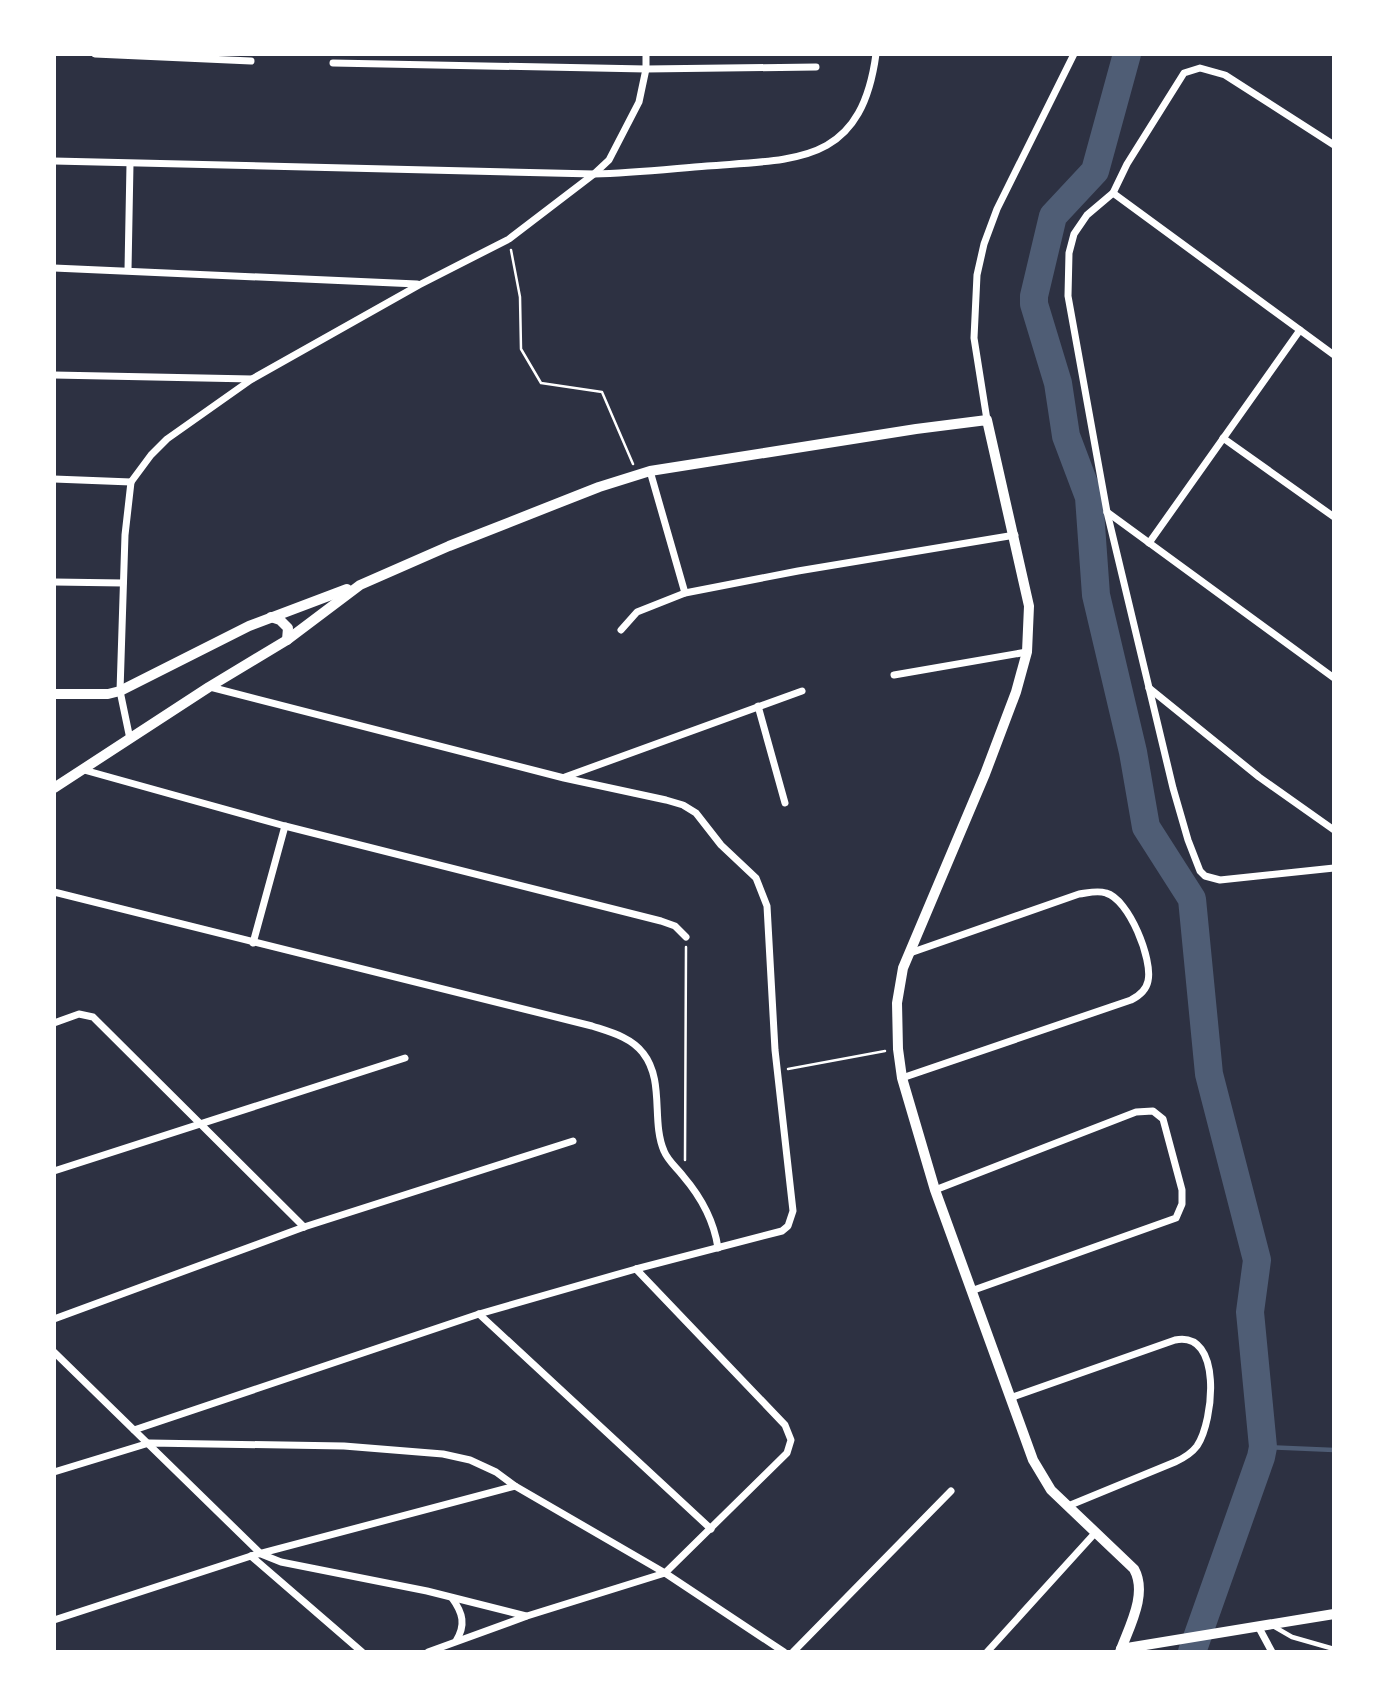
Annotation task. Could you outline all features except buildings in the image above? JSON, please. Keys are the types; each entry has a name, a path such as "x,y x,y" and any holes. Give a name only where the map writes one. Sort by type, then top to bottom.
{"street":[{"path":"95,54 251,61"},
{"path":"130,739 120,691 123,583 131,482 151,455 167,439 252,379 419,285 509,239 594,174 609,160 639,102 646,69 646,54"},
{"path":"54,161 594,174 796,159 817,152 849,128 869,88 876,54"},
{"path":"1073,54 997,209 984,244 977,275 974,338 987,420 1029,606 1027,652 1016,692 989,762 903,968 897,1003 898,1049 901,1078 935,1190 1033,1460 1051,1490 1134,1569 1139,1578 1139,1600 1120,1651"},
{"path":"333,63 646,69 816,67"},
{"path":"1333,142 1225,75 1200,68 1184,74 1126,164 1113,193 1087,215 1074,233 1069,253 1068,296 1107,512 1148,687 1188,840 1200,871 1205,876 1220,880 1334,868"},
{"path":"128,270 130,164"},
{"path":"1113,193 1334,355"},
{"path":"54,268 419,285"},
{"path":"1149,543 1300,330"},
{"path":"54,375 252,379"},
{"path":"54,694 108,694 120,691 271,617 359,585 599,487 650,471 987,420"},
{"path":"1223,438 1334,517"},
{"path":"650,471 685,593"},
{"path":"54,479 131,482"},
{"path":"1107,512 1334,678"},
{"path":"621,630 637,612 685,593 1014,535"},
{"path":"54,582 123,583"},
{"path":"54,788 286,640 359,585"},
{"path":"271,617 280,620 288,628 286,640"},
{"path":"894,675 1027,652"},
{"path":"134,1430 479,1314 782,1231 788,1226 793,1211 778,1071 767,905 756,878 721,845 691,809 666,800 564,778 209,687"},
{"path":"1148,687 1259,777 1334,830"},
{"path":"564,778 802,691"},
{"path":"758,706 785,803"},
{"path":"84,770 285,826 661,920 675,926 686,937"},
{"path":"253,943 285,826"},
{"path":"901,1078 1130,1000 1146,989 1149,981 1147,962 1130,914 1108,893 1094,891 909,954"},
{"path":"54,892 592,1026 622,1037 635,1045 647,1058 656,1086 659,1137 664,1153 685,1178 709,1215 718,1248"},
{"path":"54,1023 84,1014 93,1017 304,1227"},
{"path":"54,1171 405,1058"},
{"path":"935,1190 1136,1112 1153,1111 1163,1119 1182,1190 1180,1212 1176,1218 971,1291"},
{"path":"54,1319 304,1227 573,1142"},
{"path":"428,1652 527,1616 665,1573 787,1453 791,1440 785,1425 636,1269"},
{"path":"479,1314 711,1529"},
{"path":"1010,1398 1175,1340 1192,1340 1203,1353 1212,1391 1209,1413 1203,1435 1189,1455 1068,1506"},
{"path":"54,1352 261,1554 281,1562 427,1591 527,1616"},
{"path":"54,1472 149,1443 344,1446 443,1454 470,1460 496,1472 515,1486 665,1573 784,1652"},
{"path":"54,1620 251,1556 515,1486"},
{"path":"793,1652 951,1491"},
{"path":"987,1652 1095,1533"},
{"path":"251,1556 362,1652"},
{"path":"452,1598 461,1610 463,1620 462,1632 456,1642"},
{"path":"1120,1651 1334,1614"},
{"path":"1264,1625 1272,1652"}],"lane":[{"path":"1264,1625 1292,1637 1334,1649"}],"path":[{"path":"509,239 520,297 521,349 541,383 603,392 637,475"},
{"path":"685,1178 686,937"},
{"path":"778,1071 898,1049"}],"waterway":[{"path":"1127,54 1095,171 1053,216 1034,304 1058,383 1066,436 1089,497 1096,595 1133,752 1146,827 1192,899 1209,1074 1257,1260 1250,1312 1263,1447 1192,1652"},
{"path":"1263,1447 1334,1450"}]}
